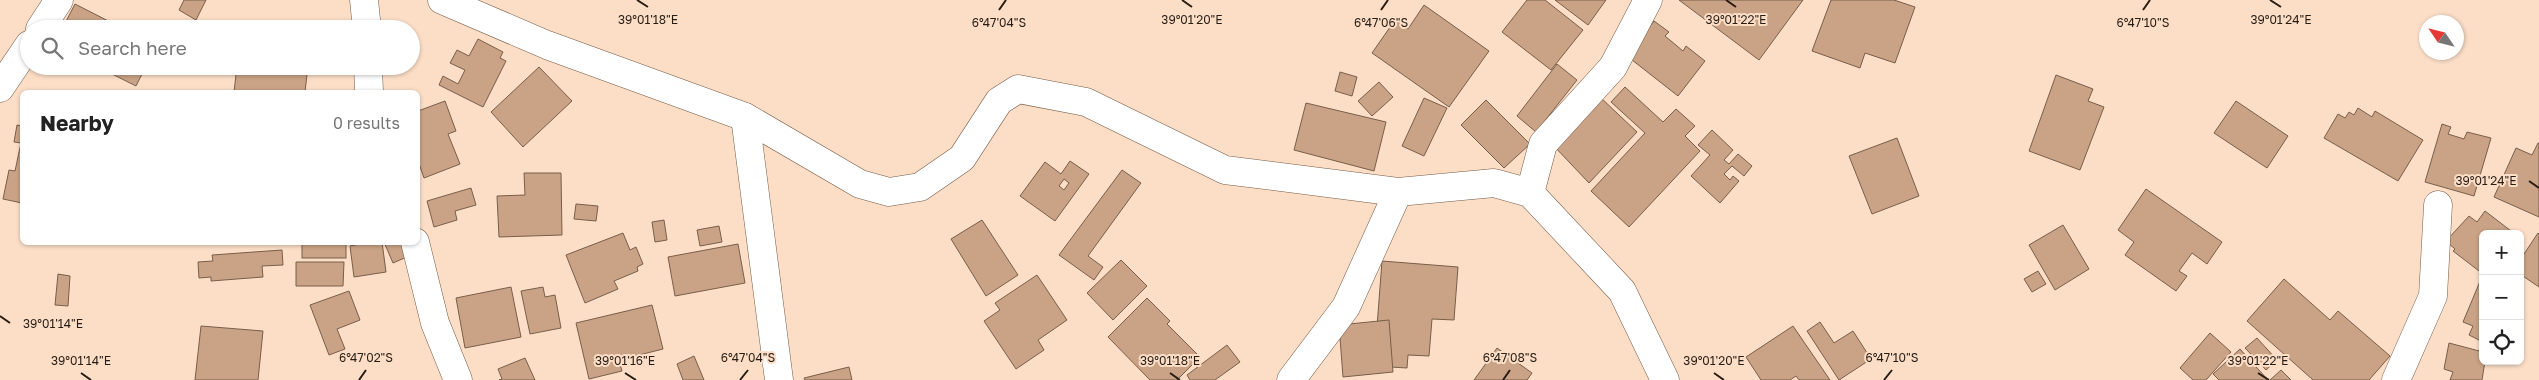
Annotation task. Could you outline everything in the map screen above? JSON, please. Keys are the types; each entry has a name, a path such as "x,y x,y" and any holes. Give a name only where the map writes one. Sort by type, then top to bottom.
{"street":[{"path":"46,20 60,0"},
{"path":"364,0 366,20"},
{"path":"442,0 547,46 745,117 860,184 889,192 920,187 962,158 999,101 1018,89 1086,102 1225,170 1398,192 1494,182 1530,193 1622,291 1665,380"},
{"path":"1530,193 1542,144 1612,67 1648,0"},
{"path":"0,88 20,59"},
{"path":"368,75 369,90"},
{"path":"745,117 779,380"},
{"path":"1291,380 1346,307 1398,192"},
{"path":"2396,380 2433,296 2438,205"},
{"path":"417,245 435,323 458,380"}],"building":[{"path":"184,0 206,0 196,20 179,10"},
{"path":"1527,0 1545,0 1583,30 1551,70 1502,32"},
{"path":"1555,0 1606,0 1588,25"},
{"path":"1679,0 1803,0 1759,60"},
{"path":"1831,0 1894,0 1915,7 1895,63 1865,53 1860,68 1812,51"},
{"path":"75,4 106,20 67,20"},
{"path":"1424,5 1489,51 1449,107 1372,53 1395,20 1408,29"},
{"path":"1654,21 1669,32 1665,36 1683,51 1686,46 1705,61 1678,96 1627,56"},
{"path":"478,39 503,52 500,58 506,61 483,107 439,85 443,76 458,84 465,70 450,63 457,50 469,56"},
{"path":"1557,64 1577,80 1536,132 1517,116"},
{"path":"539,67 572,101 523,147 491,112"},
{"path":"1340,72 1357,77 1352,96 1335,91"},
{"path":"114,75 142,75 136,86"},
{"path":"236,75 307,75 305,90 234,90"},
{"path":"2056,75 2093,89 2088,101 2104,107 2080,170 2029,151"},
{"path":"1379,82 1393,97 1372,116 1358,101"},
{"path":"1625,87 1663,122 1676,109 1695,126 1685,136 1700,151 1629,227 1591,191 1645,133 1611,102"},
{"path":"1600,97 1637,132 1589,183 1552,144"},
{"path":"1424,98 1447,108 1424,156 1402,146"},
{"path":"1486,100 1530,144 1504,168 1461,125"},
{"path":"445,101 456,131 448,134 460,164 424,178 420,167 420,110"},
{"path":"2236,101 2288,136 2267,168 2214,133"},
{"path":"1306,103 1386,122 1374,171 1294,150"},
{"path":"2358,108 2372,117 2375,111 2423,140 2398,181 2324,138 2338,114 2345,118 2349,112 2354,115"},
{"path":"2442,124 2451,127 2448,134 2464,139 2467,132 2491,138 2474,196 2425,182"},
{"path":"17,125 20,126 20,143 14,142"},
{"path":"1712,130 1733,150 1724,160 1729,164 1738,154 1752,166 1744,176 1732,166 1724,174 1730,180 1733,176 1739,181 1720,203 1691,176 1710,155 1698,145"},
{"path":"1897,138 1919,196 1872,214 1849,156"},
{"path":"2538,143 2539,217 2494,197 2516,148 2532,155"},
{"path":"20,148 20,203 3,199 9,170 15,171"},
{"path":"1070,161 1089,174 1055,221 1020,196 1045,162 1061,174","holes":["1064,179 1069,183 1064,190 1059,186"]},
{"path":"1122,170 1141,183 1088,256 1103,267 1094,280 1059,255"},
{"path":"524,173 561,173 562,235 499,237 497,196 525,195"},
{"path":"471,188 476,205 455,211 457,220 434,227 427,201"},
{"path":"2146,189 2222,242 2207,264 2192,253 2179,271 2187,276 2176,291 2125,255 2134,242 2118,230"},
{"path":"576,204 598,206 596,221 574,219"},
{"path":"2485,211 2510,230 2479,230 2479,271 2453,251 2455,249 2446,241 2469,216 2477,222"},
{"path":"664,220 667,240 655,242 652,222"},
{"path":"982,220 1018,275 986,296 951,239"},
{"path":"2063,225 2089,269 2055,290 2029,245"},
{"path":"719,226 722,242 700,246 697,230"},
{"path":"623,233 630,250 636,247 643,264 637,267 638,271 614,281 618,289 585,303 566,255"},
{"path":"2538,233 2539,287 2524,277 2524,254"},
{"path":"738,244 745,283 675,296 668,257"},
{"path":"302,245 346,245 346,258 302,258"},
{"path":"382,245 386,272 354,277 350,246"},
{"path":"385,245 404,245 409,256 393,263"},
{"path":"282,250 283,265 262,266 263,277 211,281 211,277 199,278 198,262 213,261 212,255"},
{"path":"1121,260 1147,286 1113,320 1087,293"},
{"path":"1382,261 1458,267 1454,320 1432,319 1429,356 1408,355 1407,368 1374,366"},
{"path":"296,262 344,262 343,286 296,286"},
{"path":"2038,271 2046,284 2032,292 2024,279"},
{"path":"58,274 70,276 68,306 55,305"},
{"path":"1037,275 1067,320 1038,340 1044,350 1016,369 984,321 1000,310 995,303"},
{"path":"2284,279 2330,320 2338,311 2390,356 2369,380 2313,380 2247,321"},
{"path":"2479,284 2479,340 2469,335 2473,326 2463,322"},
{"path":"511,287 521,337 465,348 456,298"},
{"path":"543,287 545,297 555,295 561,328 530,334 521,291"},
{"path":"349,291 360,320 337,329 345,349 329,355 310,305"},
{"path":"1147,298 1170,321 1167,324 1200,357 1177,380 1150,380 1108,337"},
{"path":"652,305 663,349 619,360 622,371 589,379 576,323"},
{"path":"1389,320 1393,372 1343,377 1339,325"},
{"path":"1820,322 1834,343 1853,331 1871,359 1839,380 1807,331"},
{"path":"201,326 263,331 258,380 195,380"},
{"path":"1793,326 1830,380 1799,380 1796,376 1790,380 1761,380 1746,357"},
{"path":"2210,333 2231,352 2206,380 2193,380 2180,368"},
{"path":"2257,338 2277,360 2266,370 2245,348"},
{"path":"2449,343 2479,351 2479,365 2484,365 2482,380 2450,380 2453,372 2444,369"},
{"path":"1227,345 1240,362 1215,380 1190,380 1187,375"},
{"path":"1497,348 1532,373 1527,380 1474,380"},
{"path":"2240,349 2268,380 2219,380 2213,374"},
{"path":"694,356 704,380 683,380 677,364"},
{"path":"525,358 535,380 499,380 502,379 498,369"},
{"path":"849,367 852,380 805,380 804,378"},
{"path":"2281,370 2291,380 2270,380"}]}
